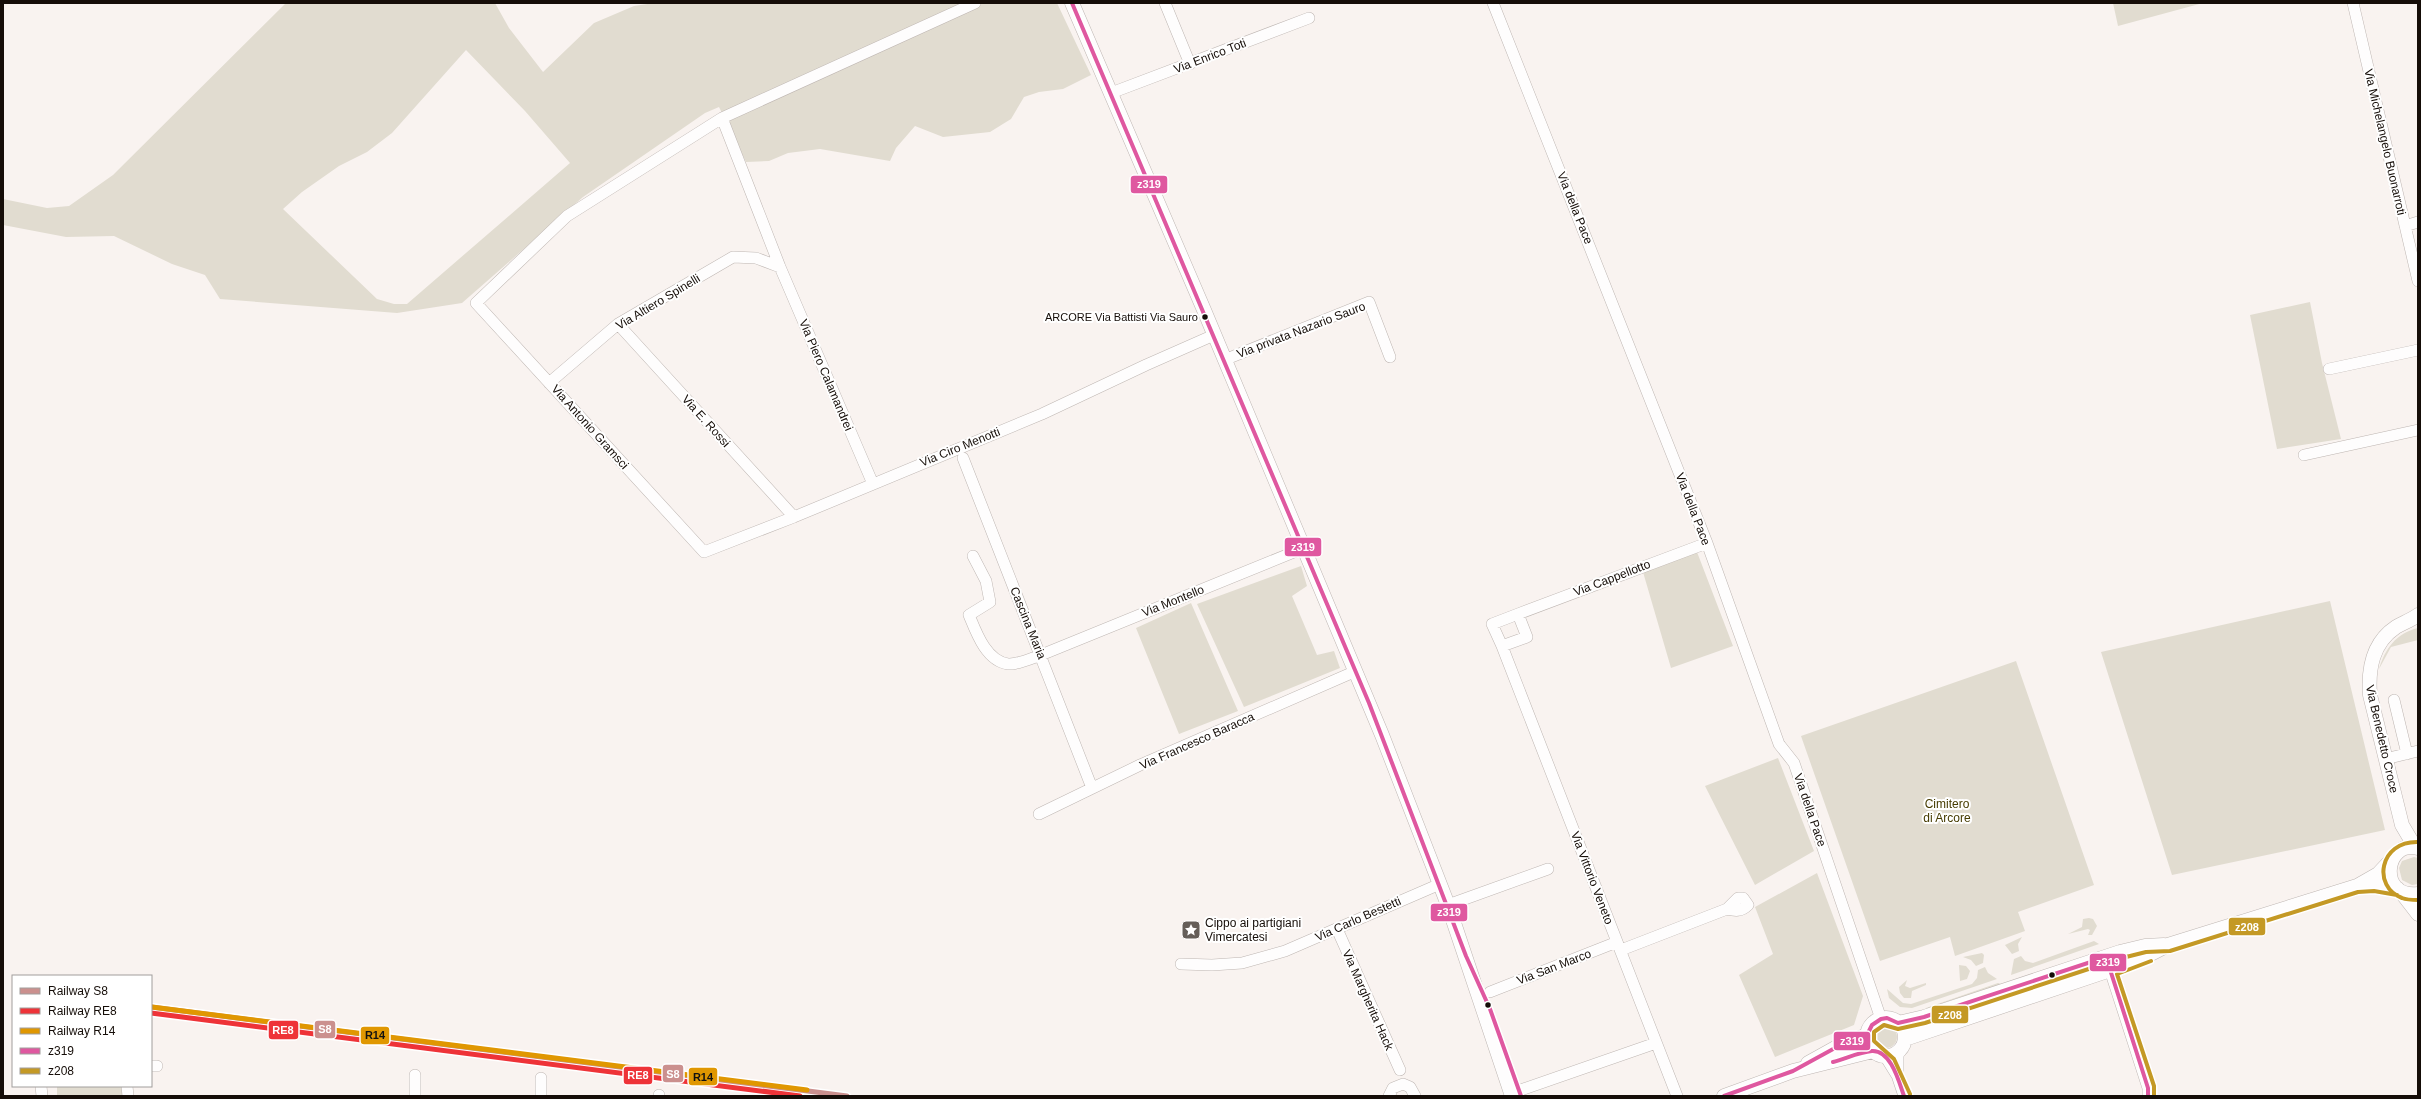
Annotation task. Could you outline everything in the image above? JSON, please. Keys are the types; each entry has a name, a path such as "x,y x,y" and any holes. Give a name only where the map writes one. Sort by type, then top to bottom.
{"street":[{"path":"722,118 976,3"},
{"path":"1072,3 1356,671 1448,905 1516,1094 1656,1043"},
{"path":"1165,3 1190,64"},
{"name":"Via della Pace","path":"1494,3 1707,543 1779,744 1794,763 1881,1019"},
{"name":"Via Michelangelo Buonarroti","path":"2353,3 2418,281"},
{"name":"Via Enrico Toti","path":"1110,93 1309,18"},
{"name":"Via Piero Calamandrei","path":"722,118 780,267 873,484"},
{"name":"Via Antonio Gramsci","path":"704,552 476,303 567,216 722,118"},
{"path":"2404,226 2418,222"},
{"name":"Via Altiero Spinelli","path":"549,383 618,324 733,257 756,258 780,267"},
{"name":"Via privata Nazario Sauro","path":"1224,360 1369,302 1390,357"},
{"name":"Via E. Rossi","path":"618,324 794,517"},
{"name":"Via Ciro Menotti","path":"704,552 794,517 1042,414 1214,335"},
{"path":"2329,369 2418,350"},
{"path":"2304,455 2418,430"},
{"name":"Cascina Maria","path":"963,458 1092,788"},
{"name":"Via Cappellotto","path":"1507,660 1492,624 1707,543"},
{"name":"Via Montello","path":"973,556 986,581 990,602 969,615 984,648 996,658 1008,664 1041,655 1304,548"},
{"path":"1502,646 1527,637 1518,614"},
{"name":"Via Benedetto Croce","path":"2415,619 2396,628 2380,642 2371,659 2368,677 2370,696 2402,825 2416,848"},
{"name":"Via Vittorio Veneto","path":"1507,660 1677,1096"},
{"name":"Via Francesco Baracca","path":"1039,814 1092,788 1356,671"},
{"path":"2385,759 2413,752 2394,700"},
{"name":"Via Benedetto Croce","path":"2400,890 2390,879 2389,867 2394,857 2402,825"},
{"path":"1793,1070 1885,1053 1905,1039 2143,959 2168,945 2357,886 2378,874 2402,850 2416,848"},
{"path":"1448,905 1548,869"},
{"name":"Via Carlo Bestetti","path":"1181,964 1212,966 1242,963 1285,951 1440,884"},
{"path":"2357,886 2374,885 2418,894"},
{"path":"2400,890 2418,914"},
{"name":"Via San Marco","path":"1490,992 1727,909"},
{"name":"Via Margherita Hack","path":"1336,929 1400,1070 1403,1085 1413,1090 1415,1096"},
{"path":"1898,1023 1924,1016 2127,950 2145,946 2168,945"},
{"path":"2110,970 2148,1088 2148,1096"},
{"path":"1904,1096 1898,1078 1885,1053 1868,1043 1867,1035 1872,1025 1881,1019 1887,1018 1898,1023 1902,1027 1905,1039"},
{"path":"1724,1096 1793,1070 1835,1048 1867,1035"},
{"path":"415,1075 415,1096"},
{"path":"541,1078 541,1096"},
{"path":"1389,1096 1392,1088 1403,1085"}],"green space":[{"path":"286,3 495,3 509,28 543,72 594,23 634,6 654,3 1057,3 1091,75 1063,89 1039,92 1024,97 1011,119 990,132 943,137 915,126 896,148 890,161 820,149 788,153 769,161 746,162 719,107 705,113 583,197 462,303 397,313 220,299 205,275 172,264 114,236 66,237 3,225 3,199 47,208 69,206 113,175","holes":["466,50 525,111 570,163 407,304 394,304 377,299 283,209 302,192 339,166 367,152 392,133"]},
{"path":"2113,3 2203,3 2118,26"},
{"path":"2310,302 2322,363 2341,439 2277,449 2250,315"},
{"path":"1697,552 1733,646 1671,668 1643,572"},
{"path":"1301,566 1307,586 1292,596 1317,655 1334,651 1340,668 1244,707 1197,604"},
{"path":"2330,601 2385,830 2172,875 2101,652"},
{"path":"1191,603 1238,711 1179,734 1136,628"},
{"path":"2418,628 2418,640 2391,647 2379,669 2381,662 2392,643 2403,634"},
{"name":"Cimitero di Arcore","path":"2016,661 2094,885 2018,912 2025,931 1955,956 1950,937 1880,961 1801,736"},
{"path":"1778,758 1814,851 1755,885 1705,786"},
{"path":"2414,857 2418,858 2418,884 2412,885 2402,880 2399,868 2402,861"},
{"path":"1817,873 1863,996 1854,1025 1775,1057 1739,975 1773,954 1755,907"},
{"path":"2083,919 2093,919 2097,926 2092,935 2088,935 2090,930 2088,929 2068,934 2082,927"},
{"path":"2022,937 2018,944 2019,951 2012,954 2005,945"},
{"path":"2094,941 2099,944 2011,975 2014,959 2021,956 2025,961 2033,963"},
{"path":"1982,953 1984,955 1983,963 1976,966 1971,960 1963,957"},
{"path":"1959,965 1966,966 1970,971 1967,979 1960,981"},
{"path":"1985,967 1988,973 1997,979 1912,1008 1900,1007 1889,998 1887,989 1903,1003 1911,1004 1972,984 1977,978 1978,970"},
{"path":"1907,980 1905,986 1910,988 1926,983 1926,985 1912,991 1911,998 1904,998 1900,993 1899,987"},
{"path":"1998,983 2001,984 1928,1012 1926,1008"},
{"path":"1882,1026 1890,1026 1897,1033 1897,1041 1890,1048 1882,1048 1875,1041 1875,1033"},
{"path":"57,1087 124,1087 124,1096 57,1096"}],"rail line":[{"name":"S8","path":"152,1007 847,1096"},
{"name":"R14","path":"152,1007 807,1090"},
{"name":"RE8","path":"152,1013 800,1096"}],"transit line":[{"name":"z319","path":"1072,3 1369,703 1466,956 1490,1009 1521,1096"},
{"name":"z208","path":"2418,842 2405,844 2395,849 2388,856 2384,866 2384,875 2386,884 2392,892 2404,899 2418,900"},
{"name":"z208","path":"1910,1094 1894,1059 1874,1041 1874,1032 1884,1025 1898,1029 1925,1023 2122,958 2146,952 2170,951 2358,892 2374,891 2397,895"},
{"name":"z319","path":"1724,1096 1793,1071 1835,1048 1867,1035 1872,1025 1881,1019 1887,1018 1898,1023 1924,1017 2106,957 2148,1088 2148,1096"},
{"name":"z208","path":"2151,961 2117,974 2154,1086 2154,1096"},
{"name":"z319","path":"1833,1062 1862,1053 1872,1051 1879,1052 1889,1061 1897,1075 1904,1096"}],"place":[{"name":"ARCORE Via Battisti Via Sauro","path":"1205,317"},
{"name":"Cippo ai partigiani Vimercatesi","path":"1191,930"}]}
